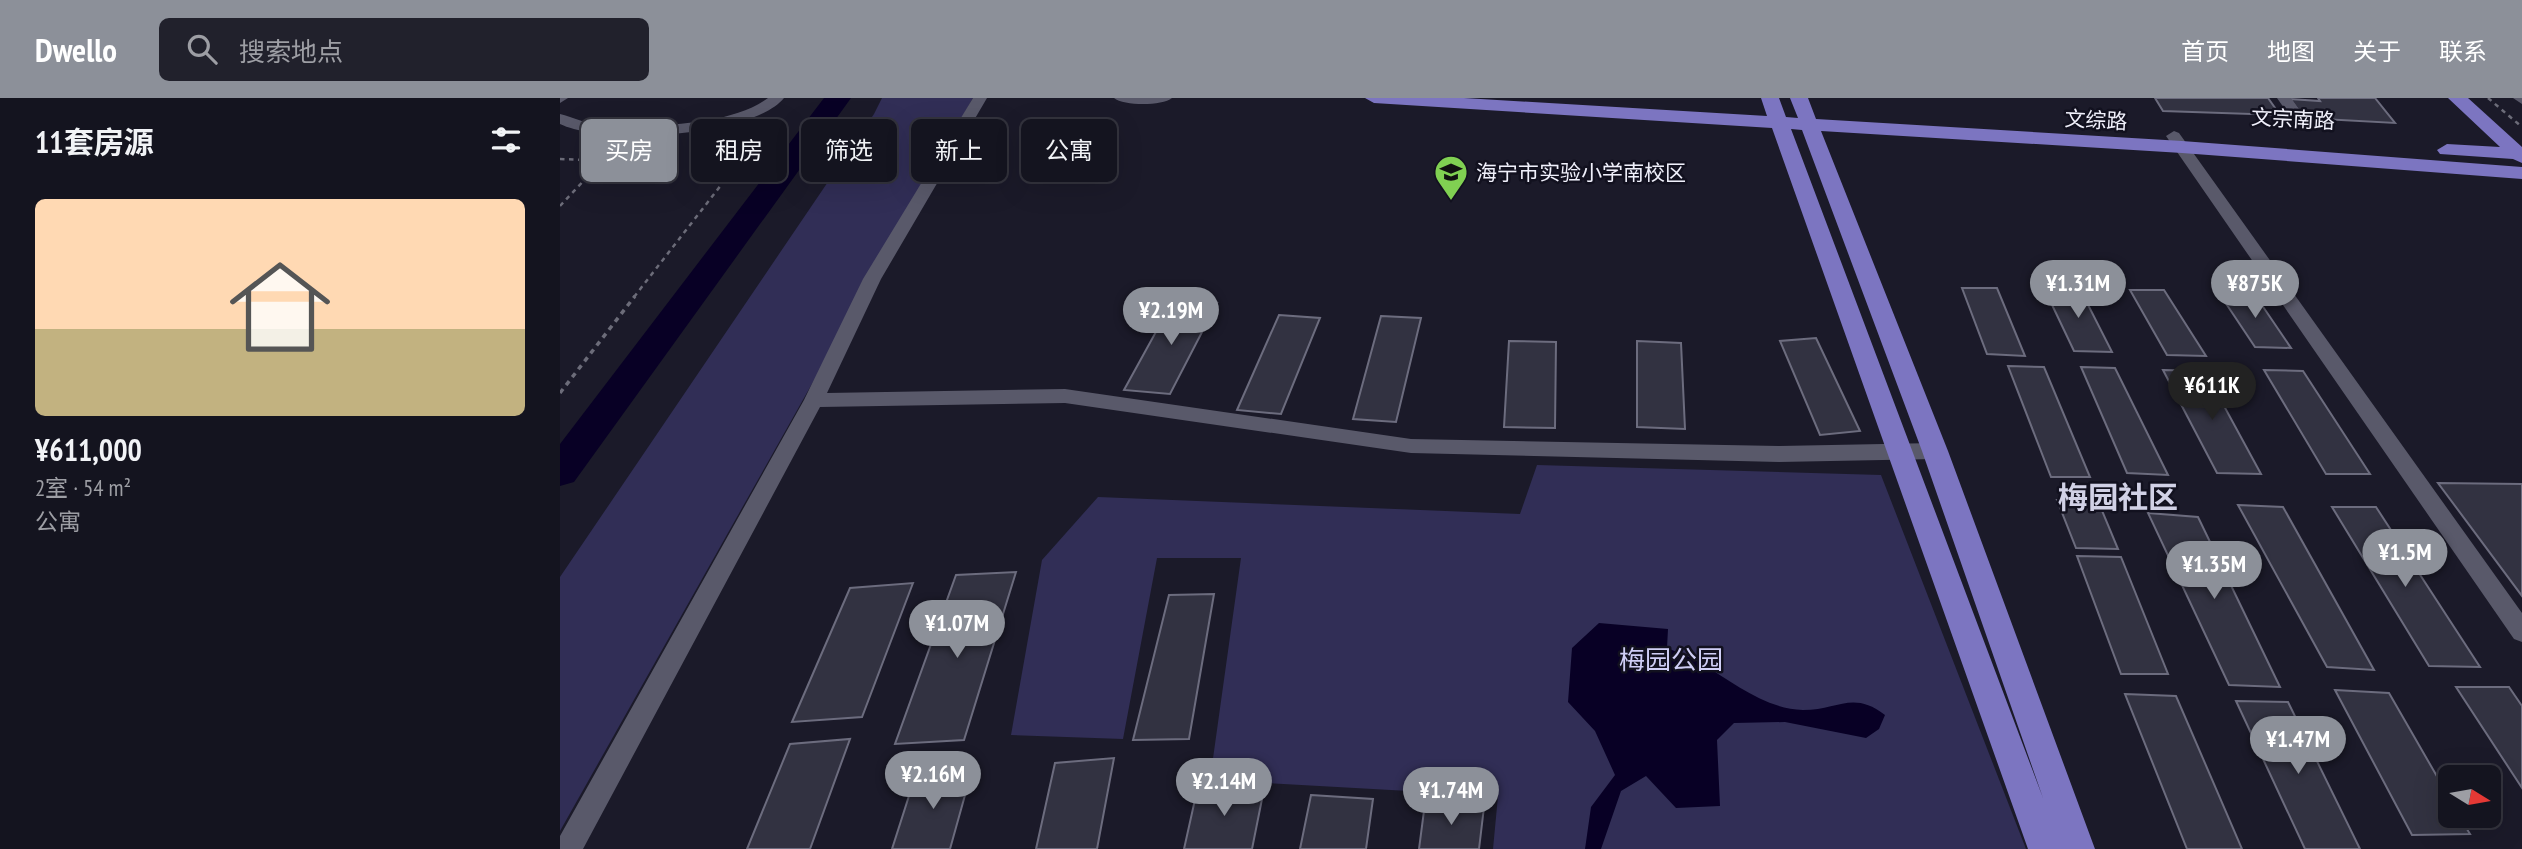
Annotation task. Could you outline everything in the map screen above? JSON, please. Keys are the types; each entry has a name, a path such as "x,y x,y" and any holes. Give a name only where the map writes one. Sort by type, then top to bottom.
{"main road":[{"name":"文综路","path":"1374,98 1804,111 2178,141 2521,154"},
{"path":"1558,98 1774,111 2045,849"},
{"path":"2457,98 2521,154"},
{"path":"2481,98 2521,154"},
{"path":"1804,111 1935,451 2078,849"}],"street":[{"path":"560,118 565,123 609,129 716,123 755,113 777,98"},
{"path":"568,849 814,400 872,279 980,98"},
{"path":"1121,98 1165,98"},
{"path":"2284,98 2296,115"},
{"path":"2178,141 2522,632"},
{"path":"814,400 1065,396 1411,446 1779,454 1935,451"}],"path":[{"path":"2488,98 2522,127"},
{"path":"560,159 581,162"},
{"path":"560,206 583,182"},
{"path":"560,393 724,182"}],"green space":[{"path":"882,98 973,98 961,119 911,119 911,182 926,182 560,831 560,577 828,182 897,182 897,119 871,119"},
{"name":"梅园公园","path":"1537,465 1881,475 2026,849 1493,849 1498,796 1210,780 1241,558 1157,558 1123,739 1011,735 1042,560 1098,497 1520,514"}],"shaded area":[{"path":"1599,623 1668,629 1667,648 1694,659 1750,693 1776,705 1803,710 1854,702 1874,708 1885,715 1879,729 1866,738 1785,722 1734,723 1717,740 1720,806 1676,808 1646,776 1621,791 1601,849 1585,849 1591,807 1615,775 1595,731 1568,702 1572,648"}],"building":[{"path":"2155,98 2268,98 2280,115 2163,111"},
{"path":"2318,98 2375,98 2395,123 2304,118 2290,99 2320,101"},
{"path":"1962,288 1997,288 2025,356 1987,354"},
{"path":"2044,288 2080,289 2112,352 2074,351"},
{"path":"2130,290 2164,290 2206,356 2167,355"},
{"path":"2253,292 2291,348 2255,347 2219,293"},
{"path":"1174,299 1217,303 1170,394 1124,390"},
{"path":"1279,315 1320,318 1281,414 1237,410"},
{"path":"1381,316 1421,318 1396,422 1353,419"},
{"path":"1816,338 1860,431 1820,435 1780,341"},
{"path":"1509,341 1556,342 1555,428 1504,427"},
{"path":"1637,341 1681,343 1685,429 1637,427"},
{"path":"2008,366 2044,367 2090,477 2051,477"},
{"path":"2081,367 2115,368 2168,475 2127,473"},
{"path":"2163,370 2205,371 2261,474 2217,473"},
{"path":"2264,370 2303,371 2370,474 2326,474"},
{"path":"2438,483 2522,484 2522,596"},
{"path":"2057,500 2098,501 2118,549 2076,548"},
{"path":"2238,505 2283,507 2374,670 2327,667"},
{"path":"2332,507 2376,507 2480,667 2429,666"},
{"path":"2148,513 2198,517 2280,687 2229,685"},
{"path":"2077,556 2121,557 2168,674 2121,674"},
{"path":"1016,572 964,740 895,744 956,575"},
{"path":"913,583 862,717 792,722 850,588"},
{"path":"1214,594 1189,739 1133,740 1169,595"},
{"path":"2456,687 2509,687 2522,706 2522,788"},
{"path":"2335,690 2389,693 2438,778 2438,828 2466,828 2470,834 2412,835"},
{"path":"2125,694 2176,696 2242,849 2187,849"},
{"path":"2236,701 2288,702 2360,849 2305,849"},
{"path":"850,739 810,849 747,849 790,744"},
{"path":"1114,758 1097,849 1036,849 1055,763"},
{"path":"972,770 950,849 892,849 916,774"},
{"path":"1198,786 1264,789 1252,849 1184,849"},
{"path":"1311,795 1373,799 1366,849 1300,849"},
{"path":"1425,803 1484,807 1479,849 1419,849"}],"waterway":[{"path":"560,472 838,98"}],"place":[{"name":"海宁市实验小学南校区","path":"1451,202"}],"district":[{"name":"梅园社区","path":"2118,496"}]}
